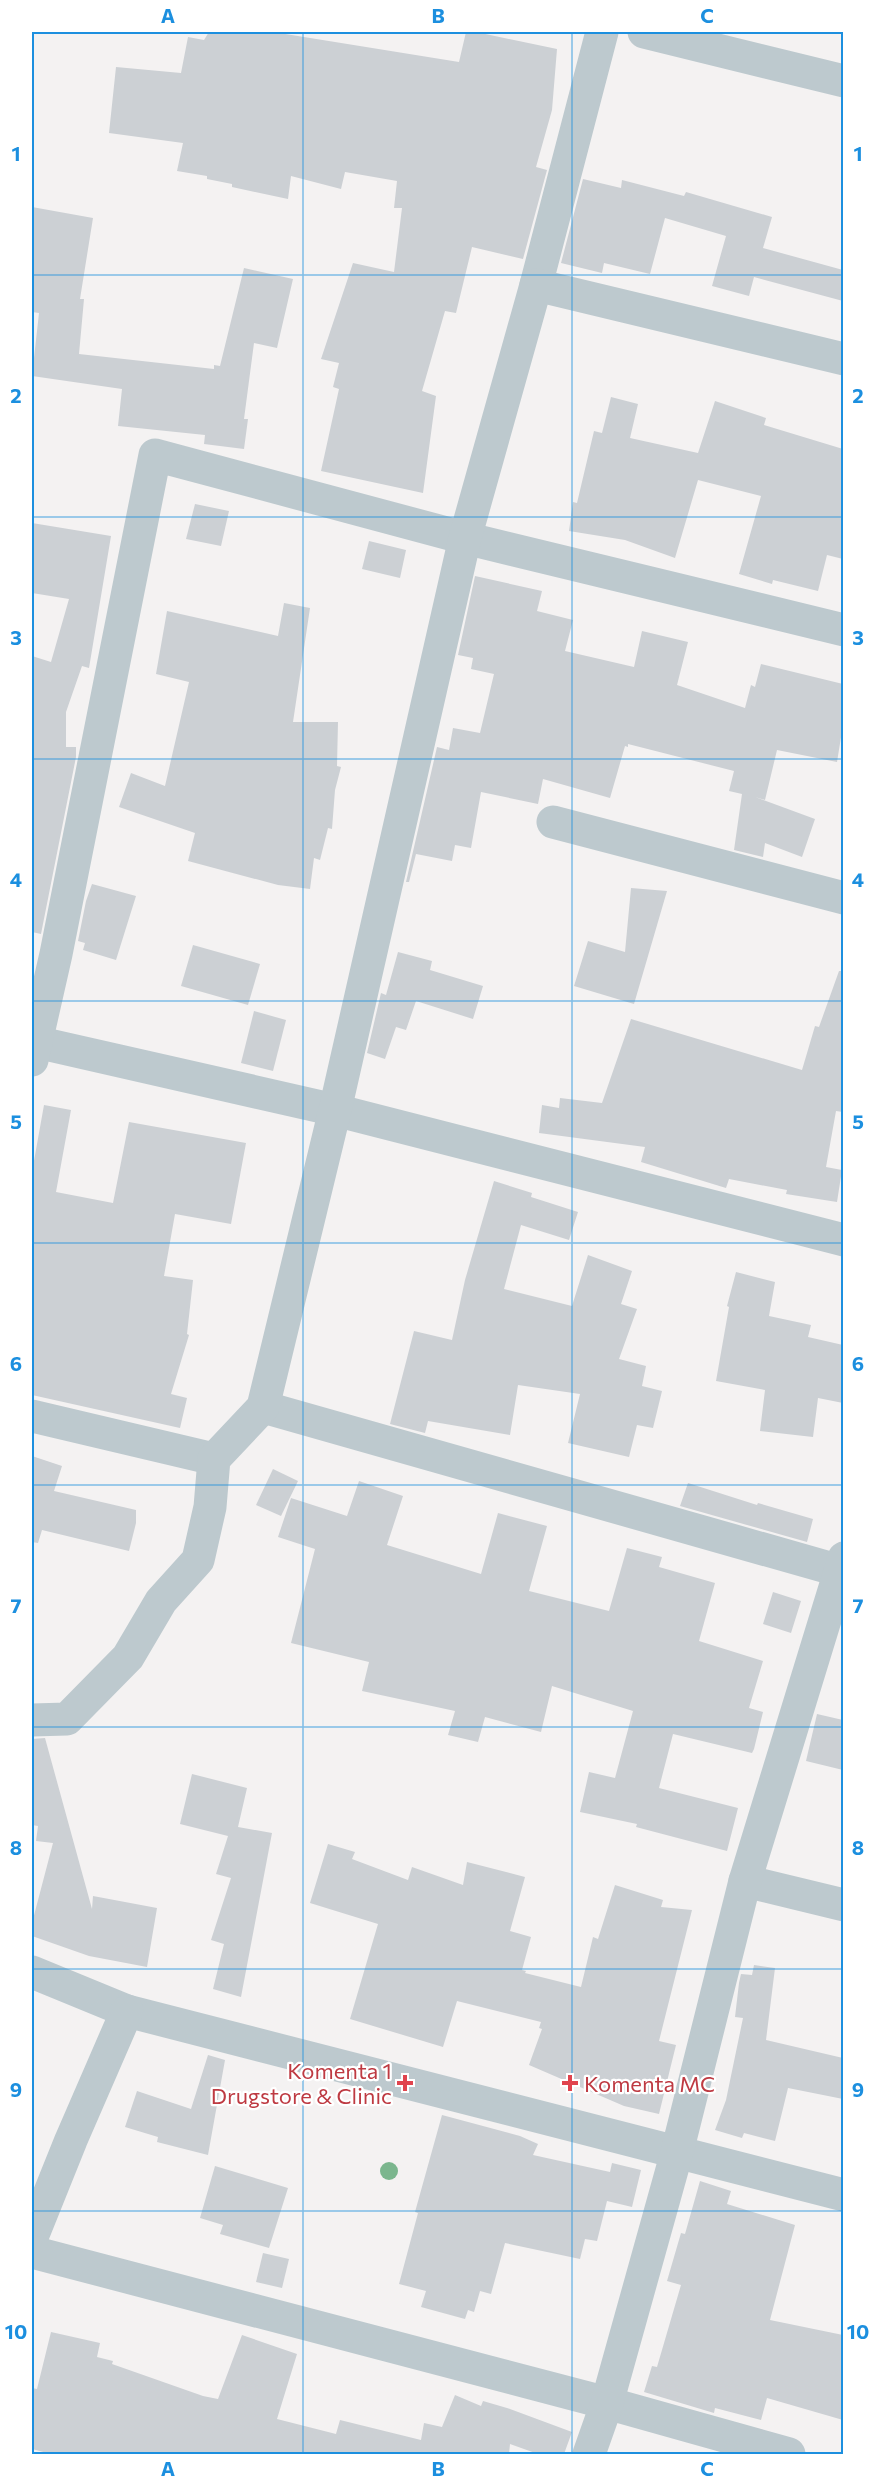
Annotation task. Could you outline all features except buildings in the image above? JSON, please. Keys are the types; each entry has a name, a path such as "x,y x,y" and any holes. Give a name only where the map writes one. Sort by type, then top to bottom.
{"street":[{"path":"32,1720 67,1719 128,1657 161,1601 198,1560 210,1507 214,1459 263,1407 335,1110 465,538 536,285 602,32"},
{"path":"644,32 843,81"},
{"path":"536,285 843,359"},
{"path":"843,630 465,538 155,455 44,956 34,1051 335,1110 843,1240"},
{"path":"553,822 843,898"},
{"path":"263,1407 842,1566 745,1881 677,2152 607,2403 589,2454"},
{"path":"32,1416 214,1459"},
{"path":"745,1881 843,1905"},
{"path":"32,1972 127,2011 843,2194"},
{"path":"32,2237 70,2140 127,2011"},
{"path":"32,2252 607,2403 789,2454"}],"place":[{"name":"Komenta 1 Drugstore & Clinic","path":"405,2083"},
{"name":"Komenta MC","path":"570,2083"}]}
